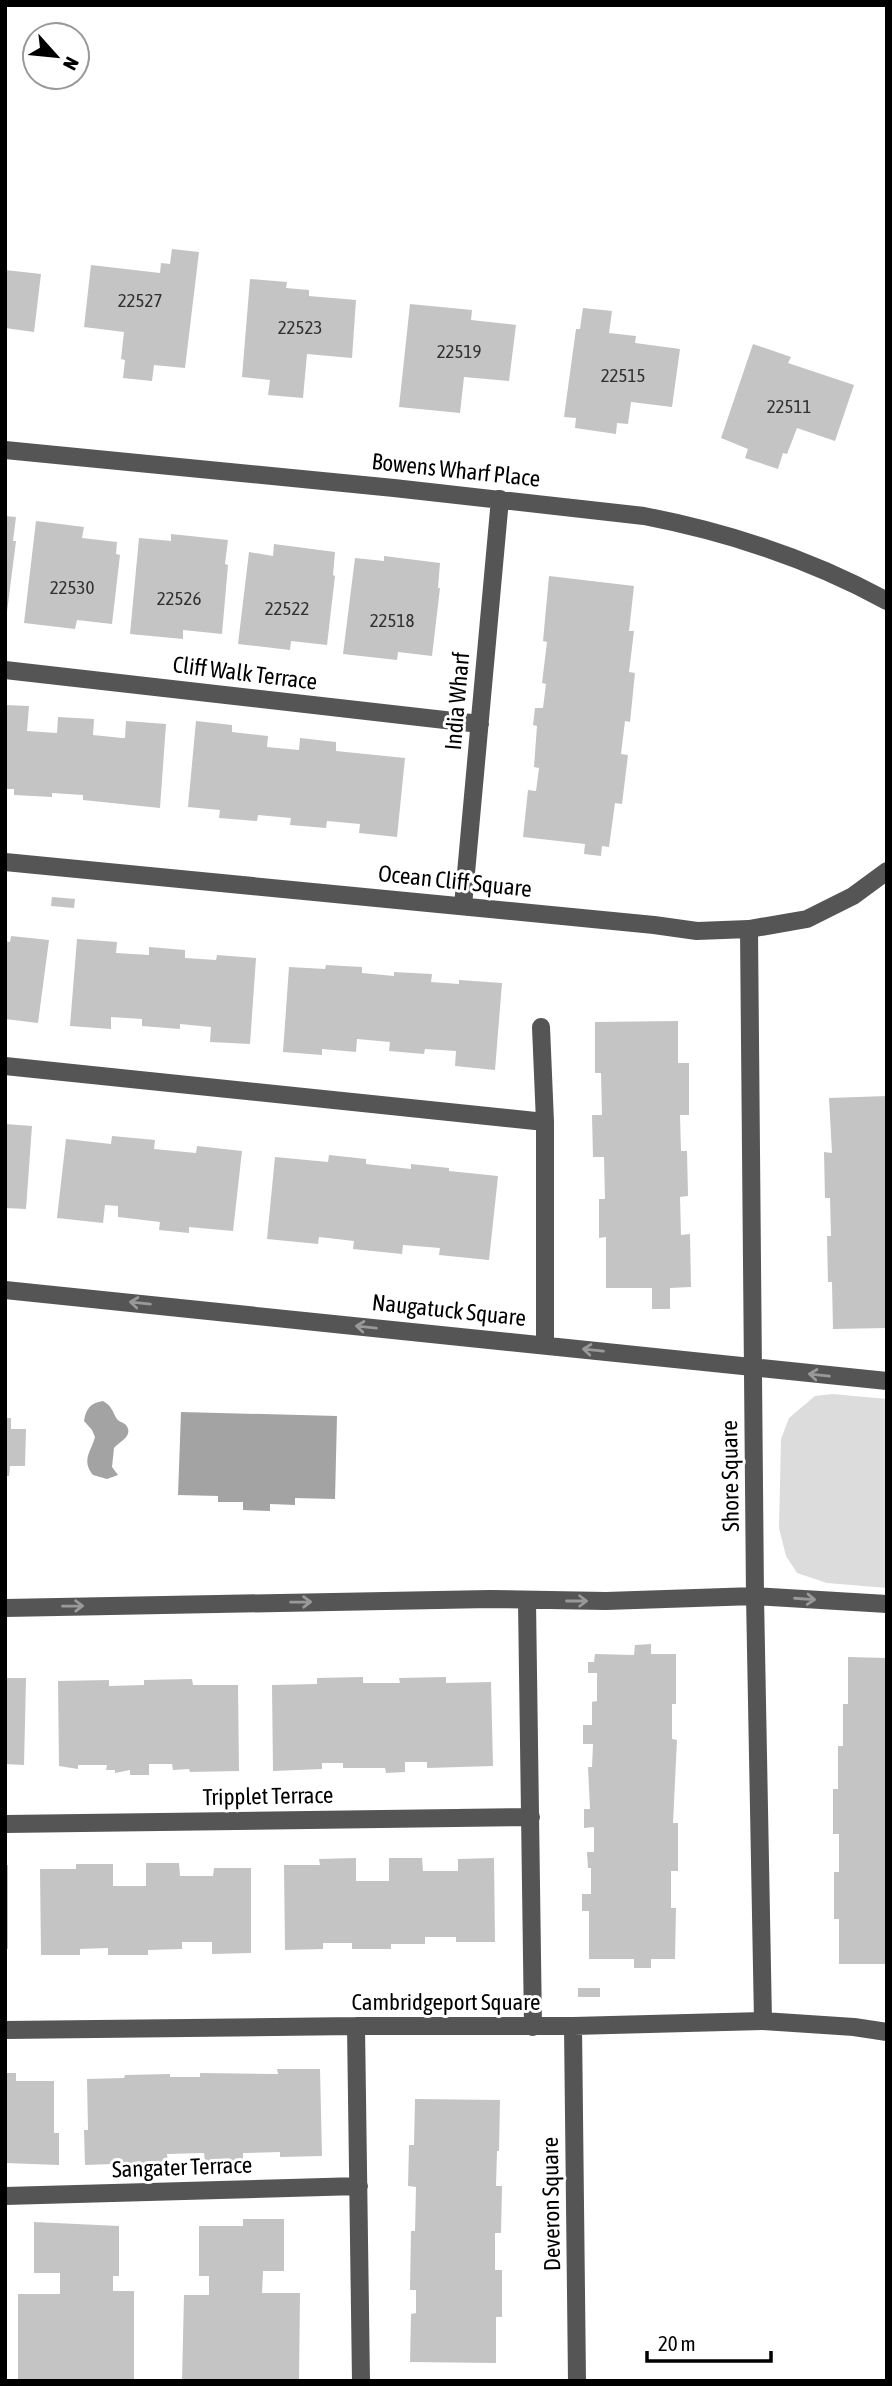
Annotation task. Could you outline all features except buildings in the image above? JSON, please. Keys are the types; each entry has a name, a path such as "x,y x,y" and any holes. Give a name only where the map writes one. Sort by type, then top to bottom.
{"street":[{"name":"Bowens Wharf Place","path":"5,450 500,499 643,516 682,524 802,562 887,601"},
{"name":"India Wharf","path":"463,906 500,499"},
{"name":"Cliff Walk Terrace","path":"5,670 480,724"},
{"name":"Ocean Cliff Square","path":"5,862 696,931 750,929 807,919 853,896 887,871"},
{"name":"Shore Square","path":"750,929 755,1595 763,2021"},
{"path":"541,1027 545,1122 545,1345"},
{"path":"5,1066 545,1122"},
{"name":"Naugatuck Square","path":"5,1290 887,1381"},
{"path":"5,1608 755,1595 887,1604"},
{"path":"527,1601 533,2027"},
{"name":"Tripplet Terrace","path":"5,1824 531,1817"},
{"name":"Cambridgeport Square","path":"5,2030 533,2027 763,2021 887,2032"},
{"path":"356,2026 361,2381"},
{"name":"Deveron Square","path":"573,2026 577,2381"},
{"name":"Sangater Terrace","path":"5,2196 359,2186"}],"shaded area":[{"path":"832,1394 887,1399 887,1588 827,1583 797,1573 786,1556 779,1528 781,1439 789,1418 815,1396"},
{"path":"103,1401 128,1429 125,1438 114,1448 112,1467 118,1475 107,1479 93,1475 89,1470 87,1460 95,1437 84,1421 89,1407"},
{"path":"181,1412 337,1416 335,1499 295,1498 295,1505 270,1504 270,1511 243,1510 243,1502 218,1502 218,1496 178,1495"}]}
